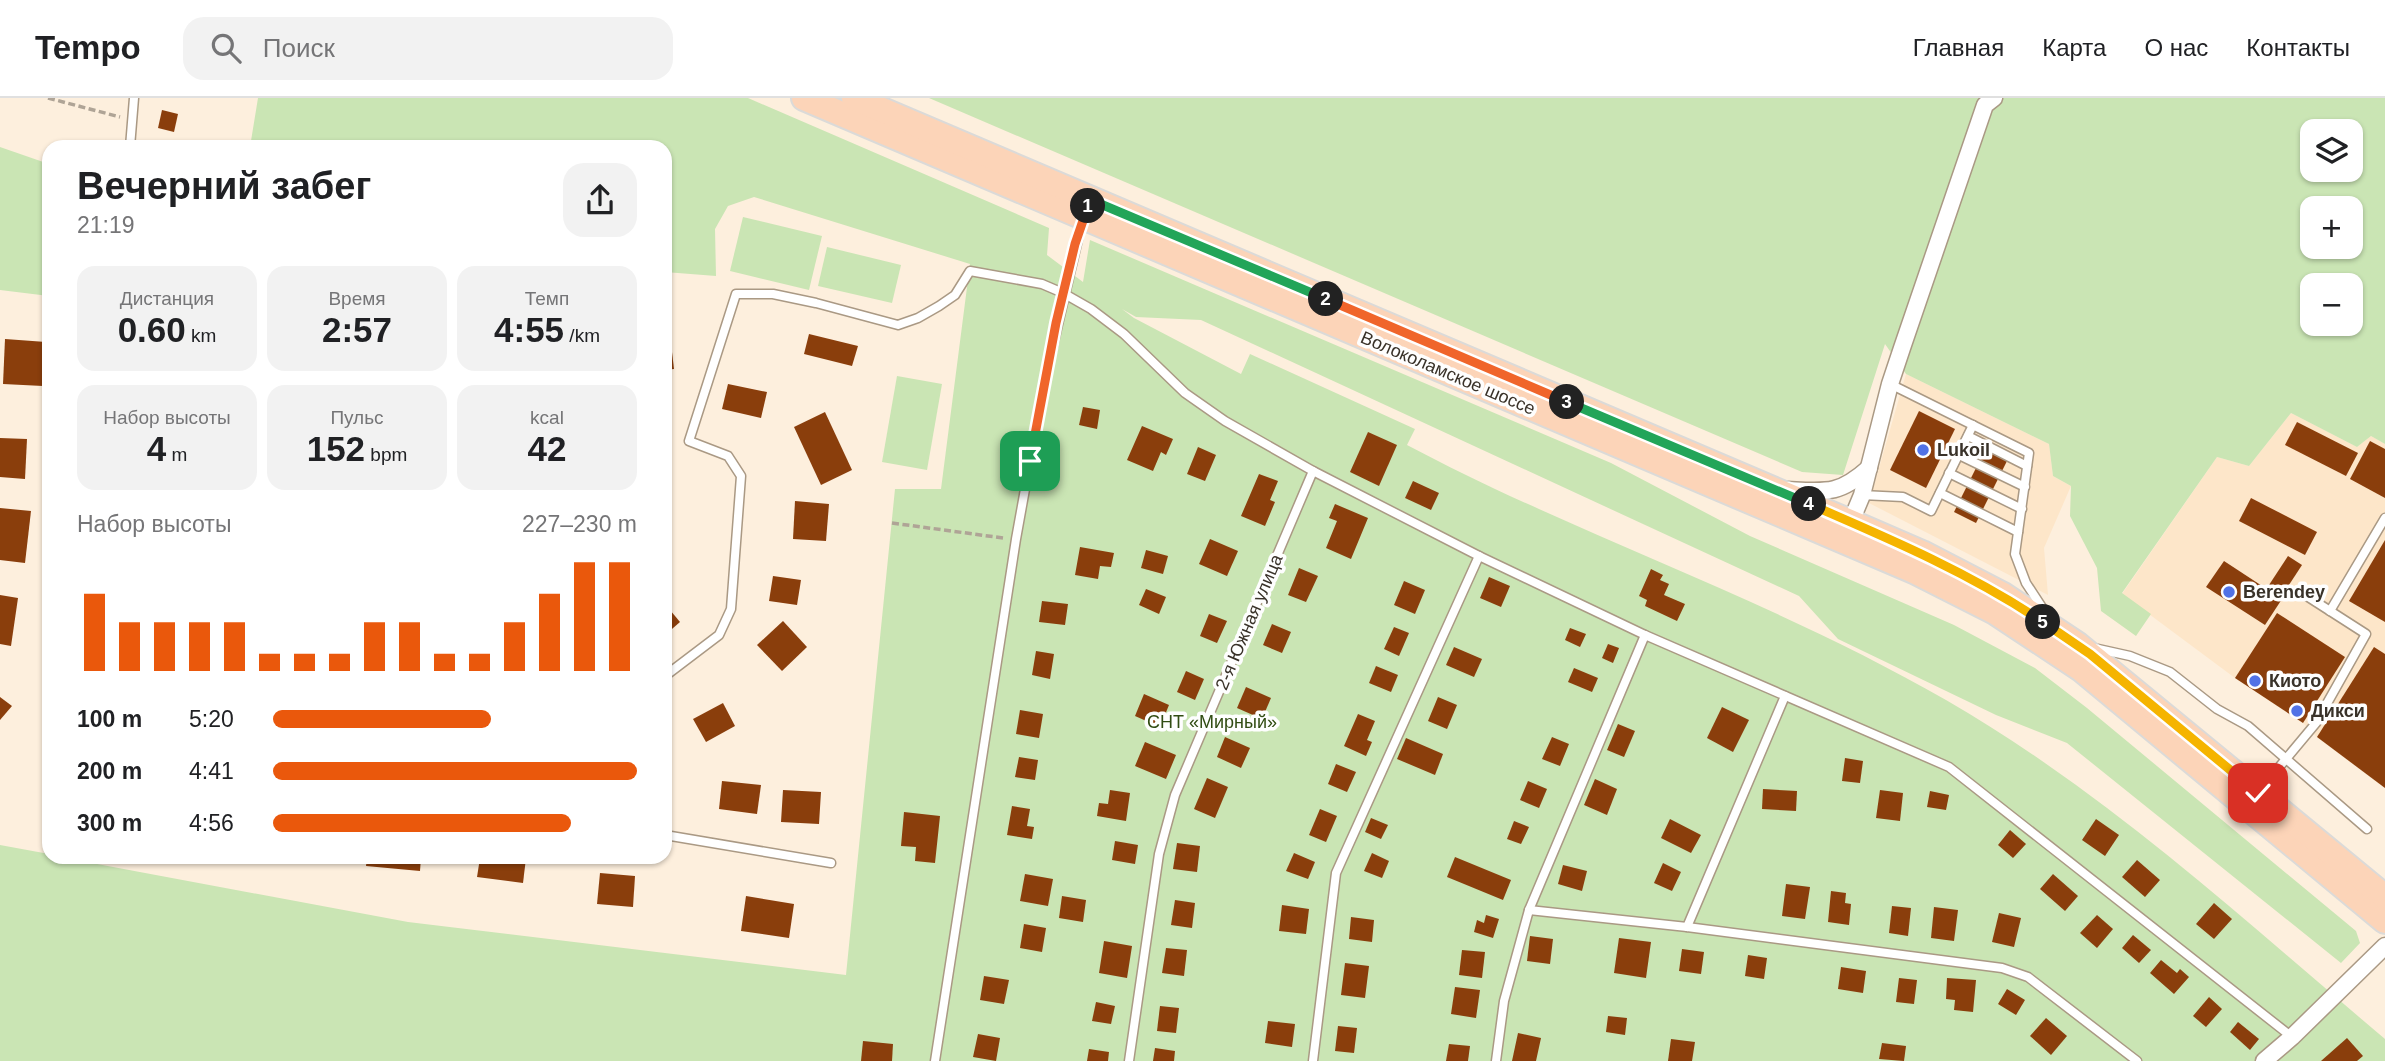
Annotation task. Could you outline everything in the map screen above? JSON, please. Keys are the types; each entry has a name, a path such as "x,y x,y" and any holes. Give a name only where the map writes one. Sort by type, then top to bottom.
{"main road":[{"name":"Волоколамское шоссе","path":"804,98 1087,208 1772,489 1914,571 2083,656"},
{"name":"Волоколамское шоссе","path":"854,98 1087,208 1846,532 1922,553 2003,595 2057,631 2083,656"},
{"path":"2083,656 2385,897"},
{"path":"2083,656 2385,921"}],"street":[{"path":"1846,532 1862,495 1890,384 1985,105 1994,98"},
{"path":"1772,489 1815,492 1835,490 1852,483 1869,468"},
{"path":"2264,1061 2385,946"}],"lane":[{"path":"130,140 134,98"},
{"path":"935,1061 1016,539 1063,293 1087,208"},
{"path":"672,671 719,635 731,608 741,476 728,456 690,441 736,294 773,294 898,324 918,318 954,295 970,271 1042,285 1091,309 1124,334 1185,393 1225,421 1313,471 1479,556 1645,635 1949,767 2292,1037"},
{"path":"1890,384 2029,453 2015,554 2026,583 2057,631"},
{"path":"1862,495 1903,497 1931,511 1973,425"},
{"path":"1968,436 2028,466"},
{"path":"1959,454 2025,487"},
{"name":"2-я Южная улица","path":"1129,1061 1159,854 1175,795 1313,471"},
{"path":"1950,473 2022,509"},
{"path":"1940,493 2018,532"},
{"path":"2330,611 2385,518"},
{"path":"1312,1061 1336,873 1479,556"},
{"path":"2258,793 2316,723 2366,634 2299,591"},
{"path":"1496,1061 1504,1001 1529,910 1645,635"},
{"path":"2083,656 2130,656 2170,672 2217,709 2248,726 2367,829"},
{"path":"1687,927 1785,696"},
{"path":"672,836 831,863"},
{"path":"1529,910 1687,927 2001,968 2028,977 2137,1061"}],"path":[{"path":"48,98 131,120"},
{"path":"892,523 1016,539"}],"shaded area":[{"path":"1906,374 2049,444 2053,476 2071,486 2044,548 2048,595 1869,503"},
{"path":"2291,413 2357,447 2371,436 2385,444 2385,788 2317,737 2303,723 2235,678 2122,594 2217,457 2249,466"}],"green space":[{"name":"СНТ «Мирный»","path":"258,98 748,98 1049,228 1047,255 1083,282 1090,240 1611,463 1750,536 1954,625 2035,668 2356,931 2360,943 2341,963 2067,743 1996,715 1838,639 1799,596 1201,320 1136,317 1122,309 1134,318 1241,374 1250,354 1415,429 1407,445 1440,462 1552,515 1780,615 1946,700 2063,775 2227,904 2385,1039 2385,1061 0,1061 0,845 42,853 42,864 97,864 408,922 846,975 895,489 941,489 970,264 754,197 728,206 715,229 716,276 672,273 672,140 251,140"},
{"path":"929,98 2385,98 2385,444 2371,436 2357,447 2291,413 2249,466 2217,457 2122,593 2151,614 2136,636 2101,611 2097,568 2070,516 2071,486 2053,476 2049,444 1906,374 1885,344 1843,475 1802,472"},
{"path":"0,147 42,162 42,295 0,290"},
{"path":"743,217 822,236 809,290 730,271"},
{"path":"827,247 901,265 892,303 818,286"},
{"path":"897,376 942,384 927,470 882,462"}],"building":[{"path":"162,110 178,114 174,132 158,128"},
{"path":"809,334 858,346 852,366 804,354"},
{"path":"5,339 42,342 42,386 3,384"},
{"path":"728,384 767,392 761,418 722,409"},
{"path":"1083,407 1100,410 1097,429 1079,425"},
{"name":"Lukoil","path":"1919,411 1955,429 1926,488 1890,470"},
{"path":"825,412 852,470 821,485 794,427"},
{"path":"2297,422 2358,453 2346,476 2285,445"},
{"path":"1142,426 1173,439 1166,455 1161,452 1153,471 1127,460"},
{"path":"1368,432 1397,445 1379,486 1350,472"},
{"path":"0,438 27,439 25,479 0,477"},
{"path":"2370,441 2385,449 2385,498 2350,479"},
{"path":"1989,442 2011,453 1976,523 1954,512"},
{"path":"1198,447 1216,455 1205,481 1187,474"},
{"path":"1259,474 1278,481 1270,500 1275,502 1265,526 1241,516"},
{"path":"1413,481 1439,493 1431,510 1405,498"},
{"path":"2251,498 2317,532 2305,555 2239,521"},
{"path":"795,501 829,504 826,541 793,539"},
{"path":"1335,504 1368,518 1351,559 1326,548 1337,521 1329,518"},
{"path":"0,508 31,511 25,563 0,560"},
{"path":"1210,539 1238,551 1227,576 1199,564"},
{"path":"2385,540 2385,622 2349,601"},
{"path":"1080,547 1114,553 1111,567 1100,566 1098,579 1075,575"},
{"path":"1146,550 1168,556 1163,574 1141,568"},
{"path":"2288,556 2302,565 2283,594 2269,585"},
{"path":"2224,561 2282,599 2265,625 2206,587"},
{"path":"1299,568 1318,576 1306,602 1288,595"},
{"path":"1651,569 1663,575 1660,580 1669,584 1664,595 1685,604 1677,621 1645,606 1647,600 1639,596"},
{"path":"773,576 801,580 797,605 769,601"},
{"path":"1489,577 1510,586 1501,607 1480,598"},
{"path":"1404,581 1425,590 1415,614 1394,605"},
{"path":"1146,589 1166,597 1159,614 1139,605"},
{"path":"0,595 18,598 11,646 0,644"},
{"path":"1042,601 1068,604 1065,625 1039,622"},
{"path":"672,612 680,622 672,629"},
{"path":"2277,613 2345,657 2303,723 2235,678"},
{"path":"1209,614 1227,621 1217,643 1200,636"},
{"path":"783,621 807,647 782,671 757,645"},
{"path":"1272,624 1291,632 1282,653 1263,645"},
{"path":"1394,627 1409,633 1399,656 1384,649"},
{"path":"1570,628 1586,634 1580,647 1565,640"},
{"path":"1608,644 1619,648 1613,663 1602,658"},
{"path":"1454,647 1482,659 1474,677 1446,665"},
{"path":"2374,647 2385,654 2385,788 2317,737"},
{"path":"1036,651 1054,654 1050,679 1032,675"},
{"path":"1376,666 1398,675 1391,692 1369,683"},
{"path":"1574,668 1598,678 1592,692 1568,682"},
{"path":"1186,671 1204,679 1195,700 1177,692"},
{"path":"1246,687 1271,698 1262,719 1237,708"},
{"path":"1144,694 1169,705 1160,727 1135,716"},
{"path":"0,697 12,706 0,720"},
{"path":"1438,697 1457,705 1447,729 1428,721"},
{"path":"723,703 735,726 706,742 693,719"},
{"path":"1722,707 1749,720 1733,752 1707,738"},
{"path":"1020,710 1043,714 1039,738 1016,734"},
{"path":"1358,714 1375,721 1367,740 1372,742 1366,756 1344,746"},
{"path":"1618,724 1635,731 1624,757 1607,750"},
{"path":"1225,737 1250,748 1241,768 1217,757"},
{"path":"1552,737 1569,744 1560,766 1542,759"},
{"path":"1406,738 1443,754 1435,775 1397,759"},
{"path":"1145,742 1176,755 1166,779 1135,766"},
{"path":"1019,757 1038,760 1035,780 1015,777"},
{"path":"1845,758 1863,761 1860,783 1842,781"},
{"path":"1336,764 1356,772 1347,792 1328,784"},
{"path":"1207,778 1228,787 1215,818 1194,809"},
{"path":"1595,779 1617,789 1607,815 1584,805"},
{"path":"722,781 761,785 757,814 719,809"},
{"path":"1528,781 1547,789 1539,808 1520,800"},
{"path":"1763,789 1797,791 1796,811 1762,809"},
{"path":"783,790 821,792 819,824 781,822"},
{"path":"1110,790 1130,793 1126,821 1097,816 1099,803 1108,804"},
{"path":"1880,790 1903,793 1900,821 1876,818"},
{"path":"1930,791 1949,795 1946,810 1927,807"},
{"path":"1012,806 1030,809 1027,826 1034,827 1032,839 1007,835"},
{"path":"1320,809 1337,816 1326,842 1309,835"},
{"path":"904,812 940,816 935,863 915,861 916,847 901,846"},
{"path":"1371,818 1388,825 1381,839 1365,832"},
{"path":"1670,819 1701,835 1691,853 1661,838"},
{"path":"2096,819 2119,835 2105,856 2082,840"},
{"path":"1514,821 1529,827 1521,844 1507,839"},
{"path":"2010,830 2026,844 2013,858 1998,845"},
{"path":"1115,841 1138,845 1135,864 1112,860"},
{"path":"1177,843 1200,846 1197,872 1173,869"},
{"path":"1294,853 1315,862 1308,879 1286,871"},
{"path":"1372,853 1389,861 1382,878 1364,871"},
{"path":"1455,857 1511,880 1503,900 1447,877"},
{"path":"2137,860 2160,880 2145,897 2122,877"},
{"path":"1663,863 1681,872 1672,891 1654,883"},
{"path":"366,864 421,864 420,871"},
{"path":"479,864 525,864 523,883 477,877"},
{"path":"1563,865 1587,871 1582,891 1558,884"},
{"path":"600,873 635,876 633,907 597,904"},
{"path":"1025,874 1053,879 1048,906 1020,901"},
{"path":"2053,874 2078,896 2065,911 2040,889"},
{"path":"1786,884 1810,887 1805,919 1782,916"},
{"path":"1831,891 1846,893 1845,903 1851,904 1849,925 1828,922"},
{"path":"746,896 794,904 789,938 741,931"},
{"path":"1062,896 1086,900 1083,922 1059,918"},
{"path":"1175,900 1195,903 1192,928 1171,925"},
{"path":"2214,903 2232,919 2214,939 2196,924"},
{"path":"1282,905 1309,909 1306,934 1279,931"},
{"path":"1892,906 1911,908 1908,936 1889,933"},
{"path":"1934,907 1958,910 1954,941 1931,938"},
{"path":"1999,913 2021,918 2014,947 1992,942"},
{"path":"1486,915 1499,919 1493,938 1474,932 1477,920 1484,923"},
{"path":"2097,915 2113,929 2097,948 2080,933"},
{"path":"1351,917 1374,920 1372,942 1349,939"},
{"path":"1024,924 1046,928 1042,952 1020,948"},
{"path":"2133,935 2151,950 2139,963 2122,948"},
{"path":"1530,936 1553,939 1550,964 1527,961"},
{"path":"1619,938 1651,942 1646,978 1614,973"},
{"path":"1104,941 1132,946 1127,978 1099,973"},
{"path":"1166,948 1187,950 1184,976 1162,973"},
{"path":"1682,949 1704,952 1701,974 1679,971"},
{"path":"1462,950 1485,952 1482,978 1459,975"},
{"path":"1748,955 1767,958 1764,979 1745,976"},
{"path":"2161,960 2177,973 2180,969 2189,977 2174,994 2150,973"},
{"path":"1345,963 1369,966 1365,998 1341,995"},
{"path":"1841,967 1866,971 1863,993 1838,989"},
{"path":"984,976 1009,980 1004,1004 980,1000"},
{"path":"1899,978 1917,980 1914,1004 1896,1002"},
{"path":"1947,978 1976,980 1973,1012 1954,1010 1955,1000 1946,999"},
{"path":"1455,987 1480,990 1476,1018 1451,1014"},
{"path":"2007,989 2025,1000 2016,1015 1998,1004"},
{"path":"2209,997 2222,1009 2206,1027 2193,1016"},
{"path":"1096,1002 1115,1006 1111,1024 1092,1021"},
{"path":"1160,1006 1179,1008 1176,1033 1157,1031"},
{"path":"1608,1016 1627,1018 1625,1035 1606,1032"},
{"path":"2046,1018 2067,1036 2051,1055 2030,1036"},
{"path":"1268,1021 1295,1024 1292,1047 1265,1043"},
{"path":"2238,1022 2259,1039 2250,1050 2230,1032"},
{"path":"1338,1026 1357,1028 1354,1053 1335,1051"},
{"path":"1518,1033 1541,1038 1536,1061 1512,1061"},
{"path":"978,1034 1000,1038 996,1061 973,1057"},
{"path":"2347,1038 2363,1056 2357,1061 2321,1061"},
{"path":"1671,1039 1695,1042 1692,1061 1668,1061"},
{"path":"863,1041 893,1044 892,1061 861,1061"},
{"path":"1882,1043 1906,1046 1904,1061 1879,1059"},
{"path":"1449,1044 1470,1046 1468,1061 1446,1061"},
{"path":"1155,1048 1175,1051 1174,1061 1153,1061"},
{"path":"1089,1049 1109,1052 1108,1061 1087,1061"}],"place":[{"name":"Lukoil","path":"1923,450"},
{"name":"Berendey","path":"2229,592"},
{"name":"Киото","path":"2255,681"},
{"name":"Дикси","path":"2297,711"}],"route":[{"path":"1030,461 1063,293 1083,217 1091,200 1922,553 2003,595 2078,645 2258,793"}]}
